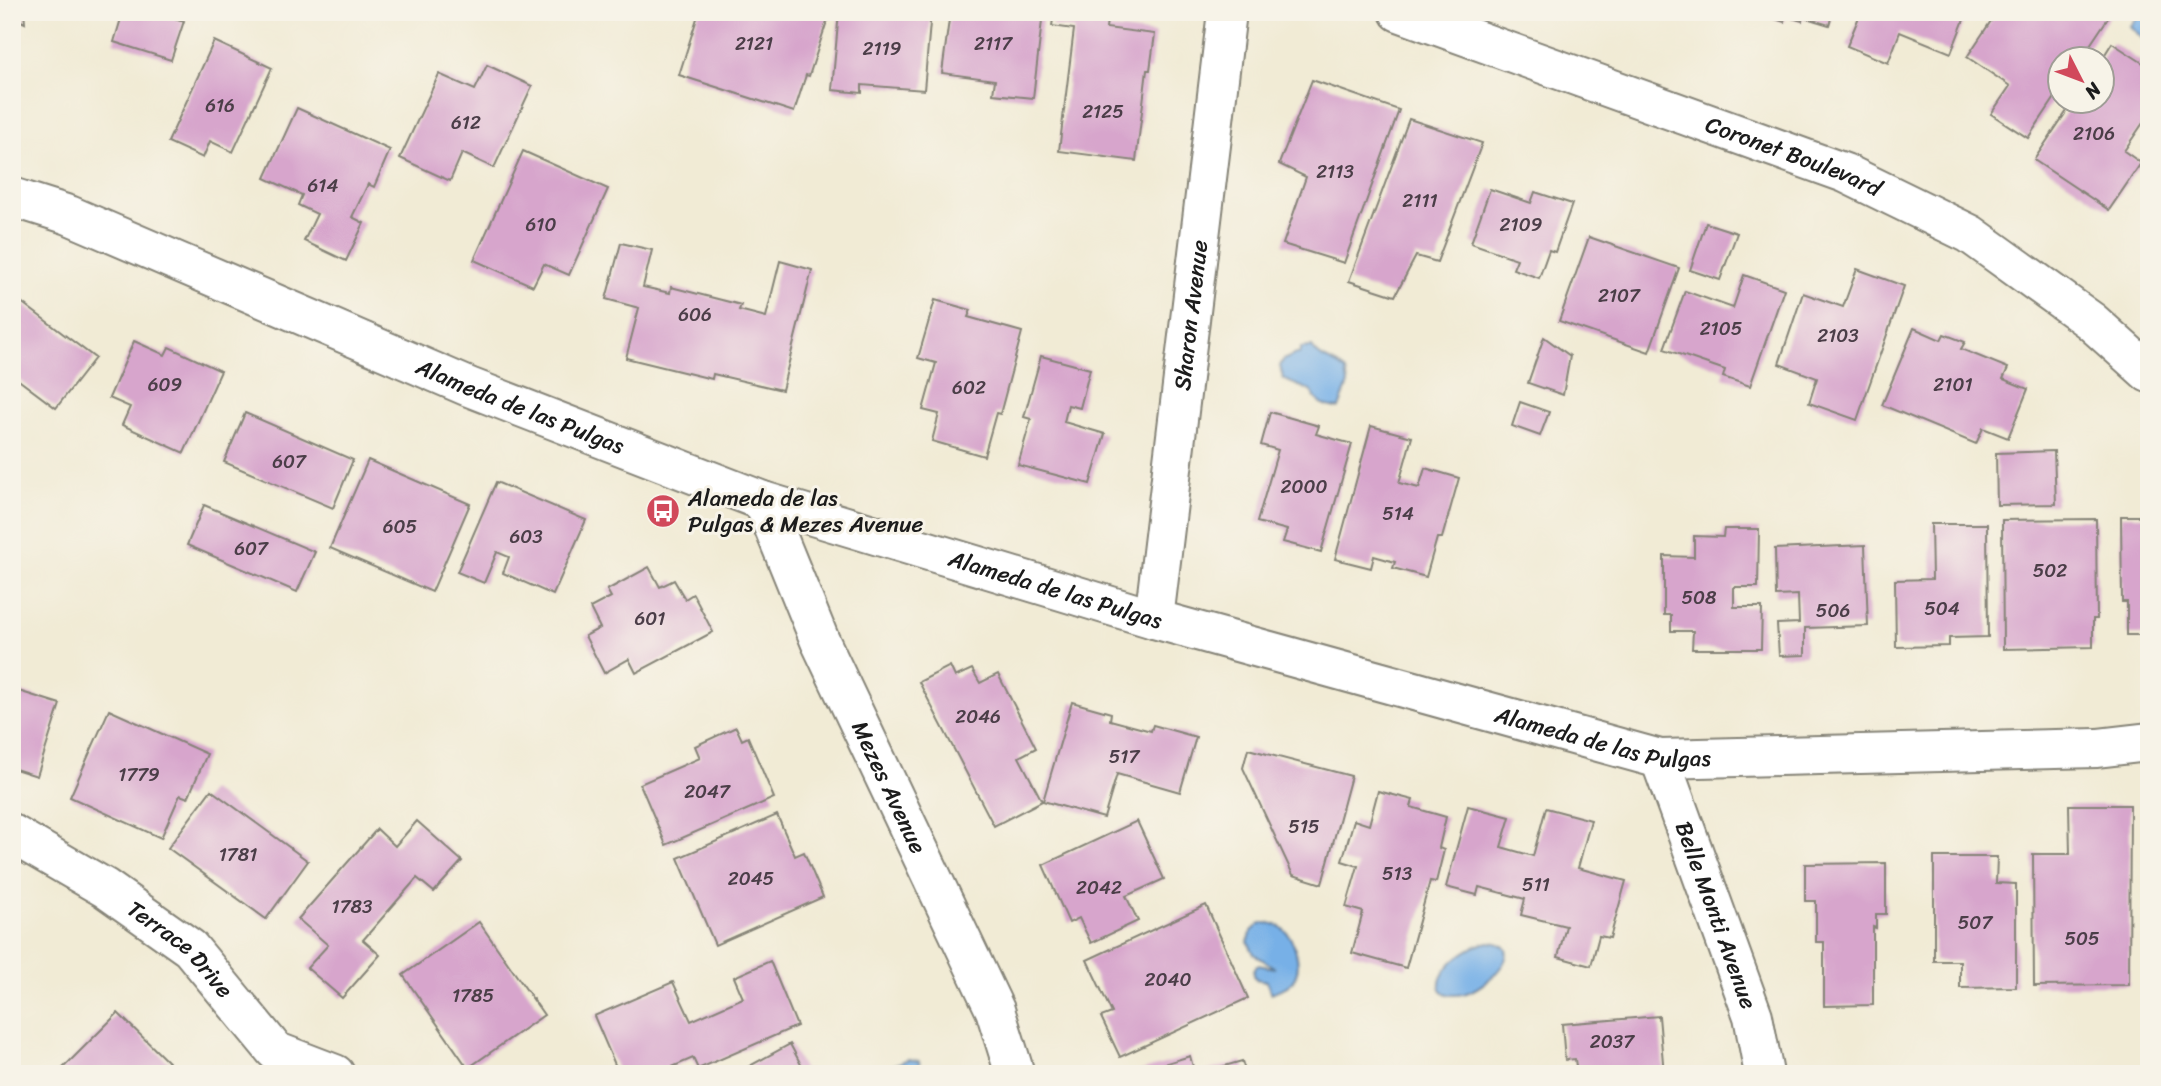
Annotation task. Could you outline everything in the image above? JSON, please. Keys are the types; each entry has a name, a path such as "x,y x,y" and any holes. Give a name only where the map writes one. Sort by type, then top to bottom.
{"street":[{"name":"Sharon Avenue","path":"1154,619 1227,12"},
{"name":"Coronet Boulevard","path":"1399,12 1844,173 1970,234 2091,321 2149,373"},
{"name":"Alameda de las Pulgas","path":"12,197 69,215 469,387 763,501 1154,619 1660,759 2097,748 2149,742"},
{"name":"Mezes Avenue","path":"763,501 820,641 995,1010 1015,1074"},
{"name":"Belle Monti Avenue","path":"1660,759 1753,1016 1764,1074"},
{"name":"Terrace Drive","path":"12,834 105,888 190,948 279,1062 335,1074"}],"water":[{"path":"2141,12 2149,12 2149,39 2145,41 2130,26"},
{"path":"1312,347 1319,355 1346,371 1348,384 1339,408 1322,403 1304,387 1283,378 1280,366 1283,360 1299,354 1301,348"},
{"path":"1261,923 1277,925 1286,932 1293,944 1298,966 1292,982 1271,993 1266,981 1256,979 1254,972 1258,965 1275,968 1254,954 1248,942 1252,931"},
{"path":"1489,942 1501,945 1506,951 1506,958 1493,976 1463,994 1450,995 1442,991 1442,977 1453,961 1470,949"},
{"path":"908,1059 919,1061 922,1074 850,1074 878,1072"}],"building":[{"path":"12,12 24,12 25,23 12,17"},
{"path":"123,12 155,12 184,21 171,60 114,42"},
{"path":"699,12 830,12 794,112 679,75"},
{"path":"839,12 931,12 924,90 862,85 862,93 832,90"},
{"path":"950,12 1043,12 1033,98 993,94 995,80 942,73"},
{"path":"1054,12 1108,12 1106,28 1155,34 1150,70 1147,70 1136,161 1059,151 1074,29 1052,26"},
{"path":"1754,12 1833,12 1829,25 1803,17 1802,21 1785,16 1784,22"},
{"path":"1861,12 1967,12 1951,53 1900,32 1888,63 1847,46"},
{"path":"1997,12 2112,12 2089,46 2046,46 2046,111 2028,138 1991,114 2010,86 1967,57"},
{"path":"214,41 272,68 233,152 210,141 203,158 168,142"},
{"path":"2112,43 2149,67 2149,114 2124,151 2141,163 2109,210 2034,160 2064,116 2116,116 2116,46 2110,46"},
{"path":"487,65 532,86 494,168 462,153 450,181 400,158 439,74 475,90"},
{"path":"1312,80 1399,110 1344,263 1283,244 1306,177 1279,164"},
{"path":"297,108 390,150 374,187 368,184 352,217 364,223 346,261 304,241 317,214 298,205 302,195 265,178"},
{"path":"1409,119 1482,143 1437,262 1416,256 1395,296 1349,281"},
{"path":"523,151 608,189 569,275 544,264 533,286 474,260"},
{"path":"1490,189 1531,203 1535,192 1572,204 1555,252 1549,250 1539,278 1513,269 1517,259 1471,243"},
{"path":"1706,223 1737,233 1720,280 1690,270"},
{"path":"1589,237 1679,268 1649,352 1559,321"},
{"path":"621,243 652,250 643,287 670,293 671,287 741,305 739,310 766,317 780,261 812,270 782,390 713,374 712,379 626,358 639,308 606,299"},
{"path":"1857,269 1904,286 1857,420 1809,403 1817,378 1779,364 1803,293 1843,307"},
{"path":"1744,275 1784,289 1750,386 1723,377 1725,370 1664,349 1685,291 1733,308"},
{"path":"12,295 95,358 56,408 12,375"},
{"path":"935,300 971,310 968,317 1022,332 1000,414 996,413 984,456 932,441 939,414 923,410 936,363 918,358"},
{"path":"1914,328 1941,340 1944,334 1965,342 1961,349 2008,368 2003,379 2028,389 2008,438 1983,428 1976,444 1882,405"},
{"path":"1544,337 1570,356 1563,395 1528,383"},
{"path":"134,341 165,355 169,347 221,371 184,453 122,425 130,407 109,398"},
{"path":"1041,356 1090,369 1080,408 1068,405 1064,422 1105,434 1090,484 1018,465 1031,419 1024,417"},
{"path":"1520,402 1549,412 1540,436 1512,426"},
{"path":"1270,412 1319,426 1316,434 1352,444 1321,552 1283,542 1287,530 1257,522 1278,450 1261,445"},
{"path":"245,413 353,460 333,508 224,462"},
{"path":"1371,426 1412,437 1399,483 1419,488 1425,468 1459,478 1442,538 1437,538 1426,577 1393,568 1395,562 1374,556 1371,568 1335,559"},
{"path":"2054,451 2056,504 1997,505 1996,453"},
{"path":"368,460 470,504 432,592 330,548"},
{"path":"496,482 586,520 553,595 503,573 509,557 497,552 484,583 457,572"},
{"path":"204,505 315,552 297,592 187,545"},
{"path":"2121,516 2149,516 2149,635 2127,635 2127,602 2122,602"},
{"path":"2096,519 2097,619 2093,619 2093,647 2003,649 2002,520"},
{"path":"1931,524 1987,524 1988,637 1949,638 1949,646 1896,647 1895,580 1932,579"},
{"path":"1724,529 1759,529 1758,587 1734,587 1734,607 1762,607 1761,649 1692,649 1693,631 1671,631 1671,615 1664,615 1664,556 1694,557 1694,536 1723,537"},
{"path":"1865,545 1868,626 1805,628 1805,655 1779,656 1777,624 1799,623 1798,595 1776,596 1775,549"},
{"path":"649,567 660,587 674,580 685,599 693,594 713,632 636,673 629,659 604,673 585,636 600,628 590,608 611,597 607,590"},
{"path":"950,666 955,677 972,669 980,683 998,674 1036,748 1019,757 1042,801 994,826 919,682"},
{"path":"12,689 60,704 37,776 12,768"},
{"path":"1072,702 1111,713 1110,720 1151,731 1153,725 1196,737 1180,792 1117,774 1104,818 1043,801"},
{"path":"109,710 207,754 188,798 180,795 161,838 70,797"},
{"path":"736,727 742,740 748,737 774,798 666,845 640,784 700,758 695,746"},
{"path":"1248,749 1351,776 1322,884 1293,875 1243,768"},
{"path":"211,790 308,861 266,919 168,848"},
{"path":"1378,791 1413,800 1411,807 1446,817 1439,848 1444,850 1436,882 1430,881 1406,968 1352,953 1363,912 1346,907 1358,866 1342,861 1354,820 1369,825"},
{"path":"2069,805 2130,805 2129,985 2034,986 2033,854 2070,854"},
{"path":"1468,806 1510,817 1501,847 1533,856 1546,808 1591,820 1578,868 1626,881 1610,938 1599,936 1591,966 1558,957 1566,926 1521,915 1525,899 1479,887 1477,895 1446,887"},
{"path":"777,815 795,856 804,852 823,897 715,945 678,858"},
{"path":"417,821 462,861 434,892 417,878 363,940 380,955 342,998 307,968 328,945 298,919 377,829 395,846"},
{"path":"1137,821 1164,879 1126,896 1138,921 1091,943 1079,918 1069,923 1043,865"},
{"path":"1934,857 1997,857 1996,883 2016,884 2016,987 1960,988 1960,961 1934,961"},
{"path":"1886,863 1886,914 1876,914 1876,928 1873,927 1873,1005 1824,1006 1824,942 1816,942 1816,901 1805,901 1805,864"},
{"path":"1206,905 1248,998 1120,1057 1101,1017 1112,1013 1087,960"},
{"path":"479,922 544,1015 468,1068 403,975"},
{"path":"770,961 797,1026 698,1069 693,1058 656,1074 619,1074 594,1016 673,982 691,1021 743,998 734,977"},
{"path":"118,1013 172,1066 163,1074 63,1074 60,1071"},
{"path":"1659,1016 1664,1074 1577,1074 1575,1059 1565,1060 1562,1024"},
{"path":"790,1044 806,1074 735,1074"},
{"path":"1190,1056 1195,1074 1134,1074 1134,1073"},
{"path":"1242,1061 1246,1074 1200,1074 1200,1073"}],"place":[{"name":"Alameda de las Pulgas & Mezes Avenue","path":"663,511"}]}
